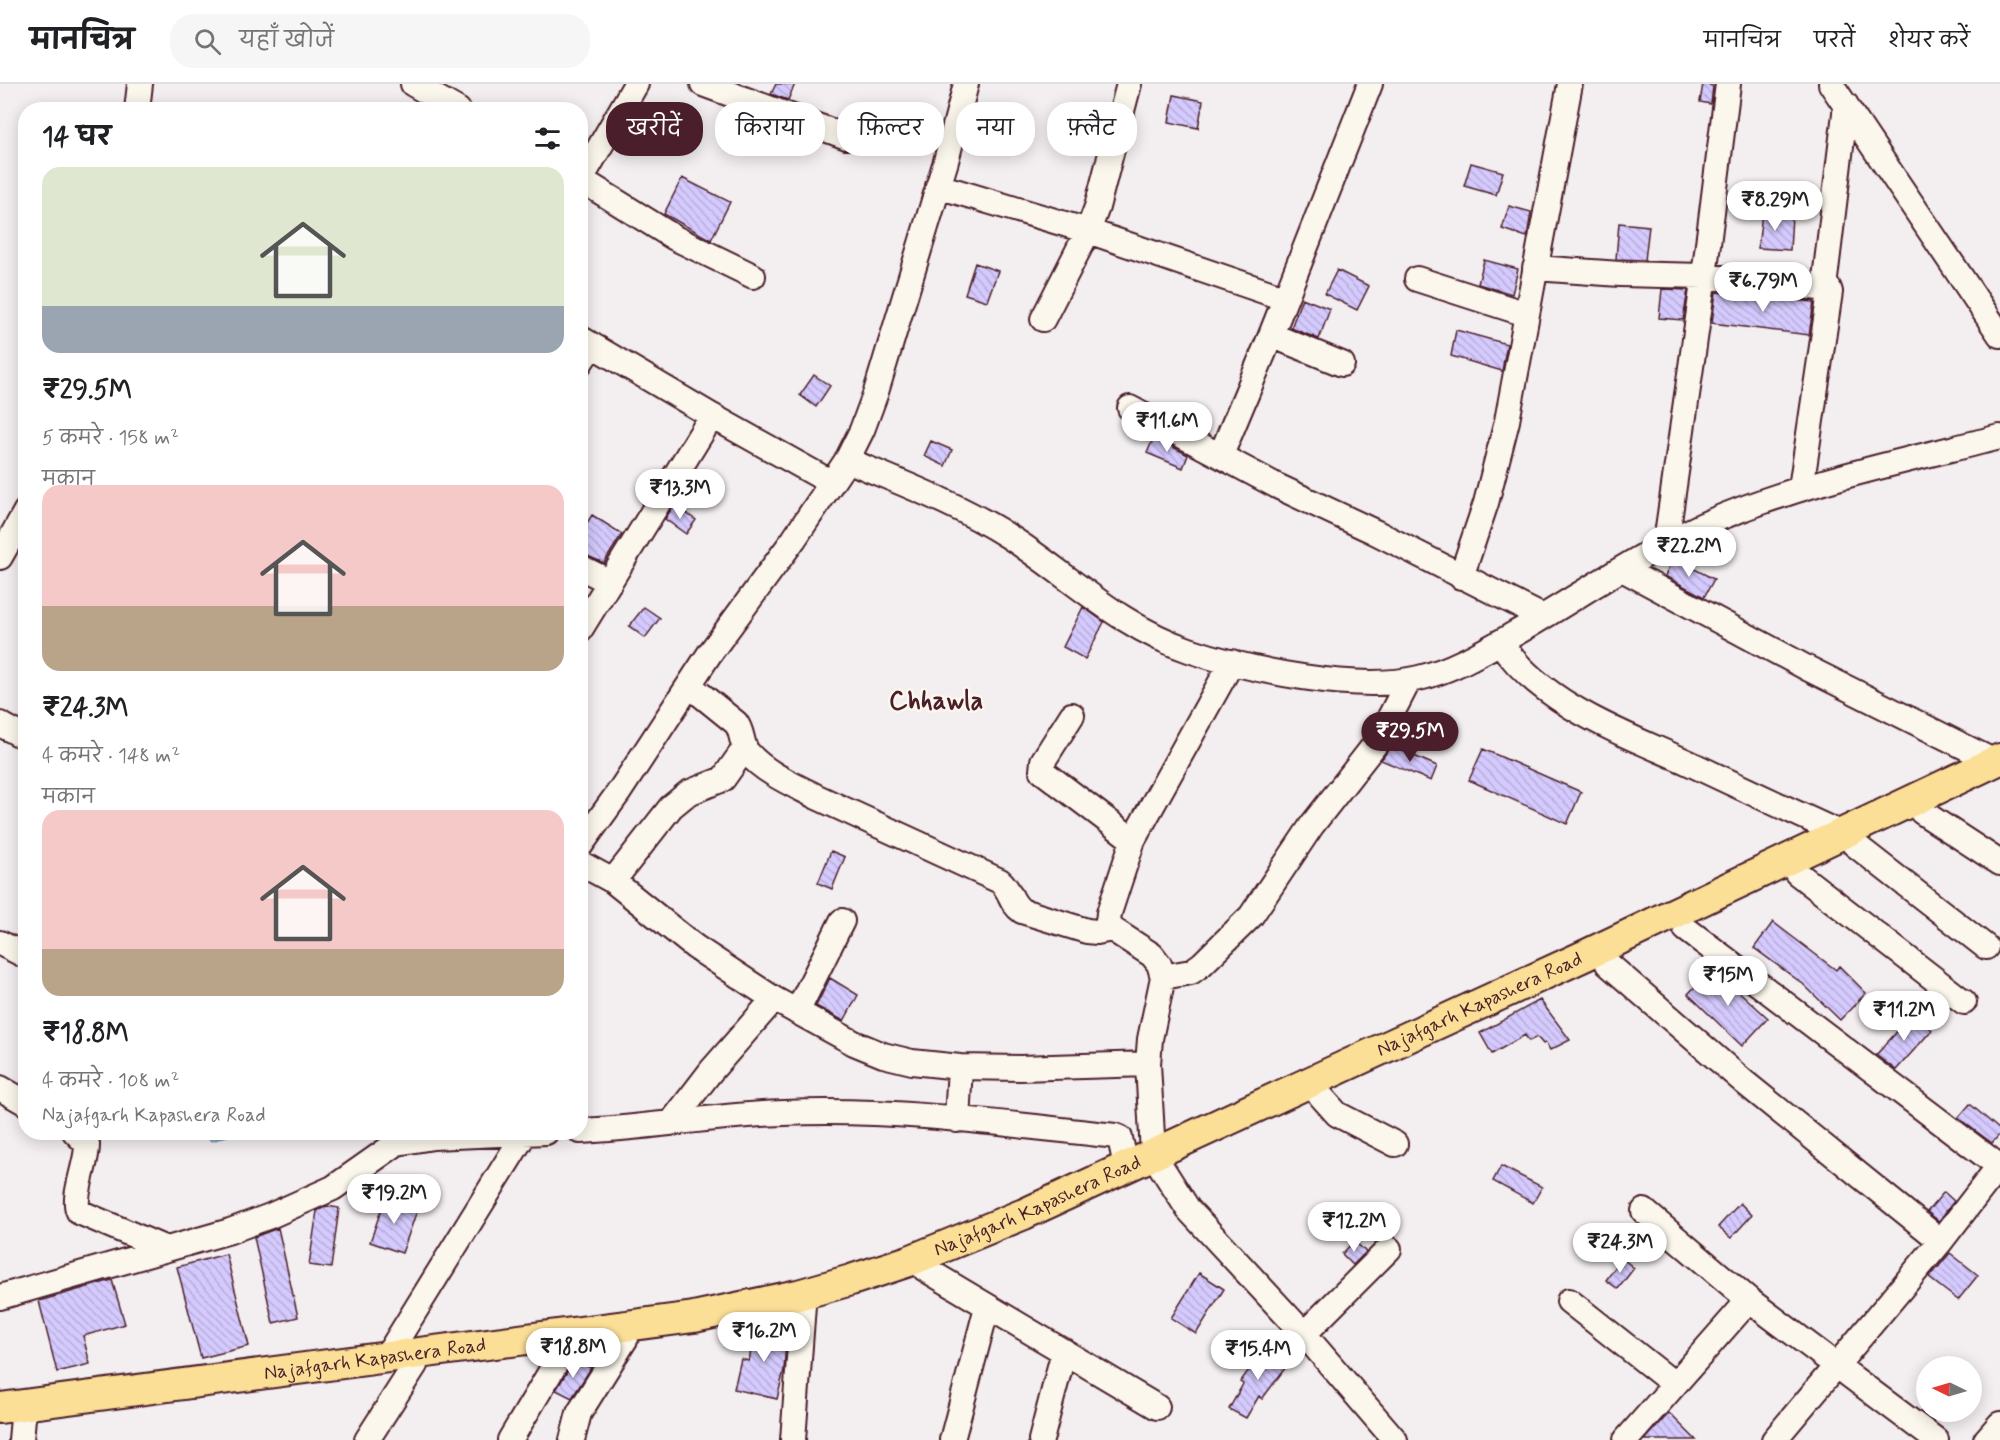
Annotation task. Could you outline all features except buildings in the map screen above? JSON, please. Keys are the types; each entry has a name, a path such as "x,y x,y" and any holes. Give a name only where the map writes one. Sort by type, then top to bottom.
{"main road":[{"path":"15,1428 271,1381 566,1346 746,1319 858,1292 925,1269 1066,1209 1146,1162 1320,1095 1686,929 1797,873 1848,839 1922,812 1998,765"},
{"name":"Najafgarh Kapashera Road","path":"15,1428 148,1390 387,1356 694,1317 798,1295 909,1261 1146,1162 1586,955 1848,839 1998,765"}],"street":[{"path":"138,102 140,84"},
{"path":"413,84 444,102"},
{"path":"703,84 837,134"},
{"path":"588,835 619,792 689,684 847,460 862,430 876,392 966,84"},
{"path":"1044,319 1088,231 1106,178 1129,84"},
{"path":"1221,455 1370,84"},
{"path":"1461,577 1497,464 1570,84"},
{"path":"1666,542 1704,276 1728,84"},
{"path":"1832,84 2000,334"},
{"path":"588,167 630,86"},
{"path":"1824,287 1846,105"},
{"path":"588,184 675,238 753,276"},
{"path":"938,186 1088,231 1284,298"},
{"path":"1535,268 1620,274 1704,276 1829,289 1801,488"},
{"path":"1417,279 1526,314"},
{"path":"1271,335 1342,364"},
{"path":"588,351 712,416 832,483"},
{"path":"1130,408 1277,486 1375,532 1543,617"},
{"path":"588,617 712,416"},
{"path":"847,460 981,519 1056,569 1130,624 1160,639 1189,651 1232,662 1320,680 1360,683 1409,680 1442,671 1500,642 1666,542 1742,509 1801,488 1904,459 2000,437"},
{"path":"0,557 18,526"},
{"path":"1622,569 1796,663 1998,765"},
{"path":"588,571 610,582"},
{"path":"1500,642 1512,660 1527,675 1580,710 1848,839 1986,947"},
{"path":"1146,1162 1151,1029 1163,977 1159,964 1152,955 1112,929 1108,922 1109,913 1132,840 1232,662"},
{"path":"1163,977 1191,972 1251,916 1312,825 1377,742 1409,680"},
{"path":"689,684 736,723 740,728 745,748 762,766 817,797 1000,881 1005,885 1011,901 1022,911 1087,931 1112,929"},
{"path":"1072,715 1043,761 1042,771 1132,840"},
{"path":"0,724 18,734"},
{"path":"613,881 671,807 688,793 723,779 745,748"},
{"path":"1922,812 2000,863"},
{"path":"588,867 613,881 695,947 774,999 854,1043 883,1055 912,1062 960,1067 1020,1068 1148,1064"},
{"path":"1797,873 1964,1002"},
{"path":"797,1012 842,921"},
{"path":"1686,929 2000,1167 1774,1440"},
{"path":"0,943 18,952"},
{"path":"1608,964 1744,1082 1941,1241"},
{"path":"671,1124 711,1071 774,999"},
{"path":"957,1120 960,1067"},
{"path":"0,1088 18,1098"},
{"path":"1320,1095 1337,1114 1395,1144"},
{"path":"588,1130 785,1112 835,1112 957,1120 1115,1136 1146,1162 1304,1334 1395,1440"},
{"path":"83,1140 87,1144 88,1153 76,1202 79,1212 166,1249"},
{"path":"0,1297 230,1231 302,1203 333,1188 395,1140"},
{"path":"387,1356 531,1140"},
{"path":"1644,1211 1749,1300 1936,1440"},
{"path":"1304,1334 1389,1249"},
{"path":"925,1269 1157,1407"},
{"path":"1626,1440 1749,1300"},
{"path":"1569,1301 1674,1384"},
{"path":"793,1440 803,1305"},
{"path":"952,1440 987,1307"},
{"path":"572,1440 579,1413 626,1338"},
{"path":"510,1440 566,1346"},
{"path":"1041,1440 1064,1350"},
{"path":"367,1440 415,1365"},
{"path":"1986,1440 2000,1424"}],"district":[{"name":"Chhawla","path":"936,702"}]}
